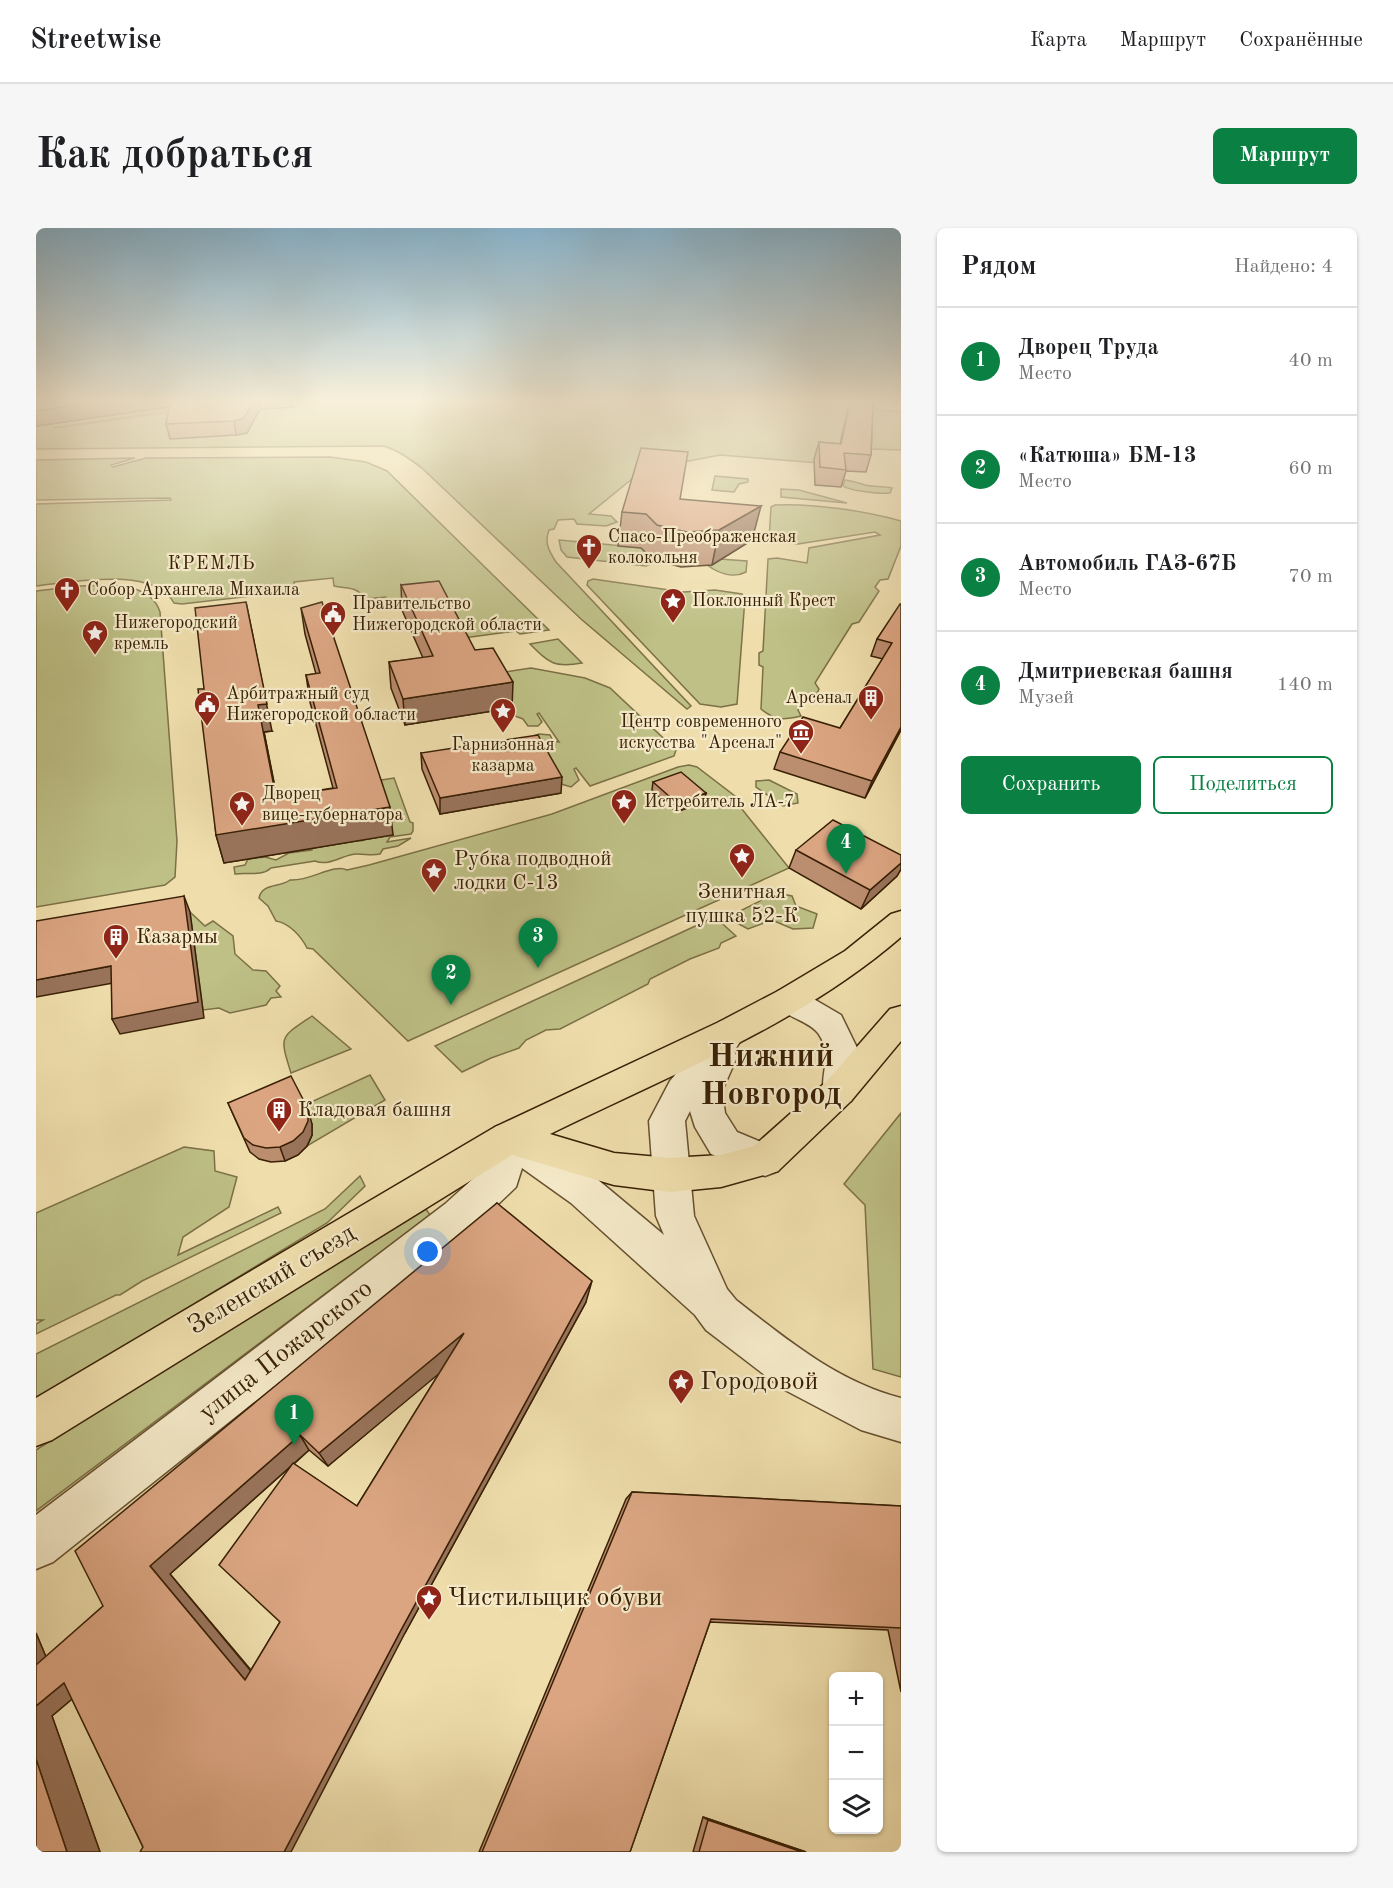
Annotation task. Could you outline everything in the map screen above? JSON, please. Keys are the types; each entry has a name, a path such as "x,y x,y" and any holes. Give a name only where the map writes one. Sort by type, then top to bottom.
{"main road":[{"path":"731,1031 789,1000 856,959 901,921"},
{"path":"508,1138 614,1169 670,1175 722,1171 765,1160 839,1091 901,1018"},
{"name":"Зеленский съезд","path":"36,1424 508,1138 731,1031"}],"street":[{"path":"789,1000 830,1024 844,1056 839,1091"},
{"path":"731,1031 705,1091 708,1116 724,1143 765,1160"},
{"path":"710,1301 675,1216 670,1175 668,1120 682,1091 731,1031"},
{"path":"508,1138 584,1191 710,1301 721,1315 798,1374 877,1414 901,1420"},
{"name":"улица Пожарского","path":"36,1545 459,1216 502,1175 508,1138"}],"green space":[{"path":"36,479 395,479 549,630 520,634 516,631 456,639 439,606 400,610 397,603 389,604 386,597 364,599 355,590 334,586 333,578 294,582 296,591 182,604 174,603 164,591 149,584 131,580 90,580 36,586 36,504 171,500 170,498 36,500"},
{"path":"433,479 632,479 589,514 611,516 617,522 606,526 577,524 574,519 558,520 554,529 549,530 548,547 556,562 691,706 687,709 581,619"},
{"path":"714,479 748,479 748,482 739,484 734,492 712,490"},
{"path":"845,480 868,486 892,488 890,493 859,491 843,486"},
{"path":"781,489 799,490 847,503 781,497"},
{"path":"775,505 839,508 901,521 901,546 888,579 880,580 875,587 879,591 859,622 852,624 815,683 819,689 813,702 802,703 798,710 801,716 785,719 775,718 761,709 763,667 759,665 759,653 763,651 768,559 777,558 807,563 809,548 880,535 875,532 798,544 769,540 771,507"},
{"path":"559,540 645,548 652,559 657,561 646,566 567,557 561,550"},
{"path":"719,559 747,561 746,572 736,575 726,574 707,565"},
{"path":"593,579 683,592 715,590 742,594 745,598 737,704 721,707 700,704 587,585 588,581"},
{"path":"102,585 137,590 155,602 160,612 177,841 175,877 165,885 36,907 36,591"},
{"path":"558,639 582,663 565,665 547,660 530,644"},
{"path":"531,668 585,678 610,688 676,750 674,756 590,786 576,768 574,769 579,780 571,787 558,783 533,736 550,735 553,741 559,742 539,713 537,714 542,722 538,726 528,726 523,719 512,715 503,701 492,674"},
{"path":"689,765 697,767 744,803 741,808 789,868 408,1041 313,949 307,948 294,931 276,921 268,906 259,898 267,888 290,880 335,869 347,870 369,865 552,814 678,767"},
{"path":"394,778 410,822 413,823 411,834 390,837 387,842 411,838 398,846 383,849 377,855 357,854 326,862 315,861 271,868 259,873 235,874 234,867 245,865 248,859 265,857 276,860 289,853 312,850 315,840 343,837 362,841 370,834 375,781"},
{"path":"769,780 797,794 798,803 783,806 756,787 756,781"},
{"path":"776,893 792,896 796,906 817,914 813,928 793,929 772,920 748,929 735,922 736,913"},
{"path":"190,912 205,926 213,921 233,936 235,954 253,970 266,971 280,986 276,991 281,997 271,998 266,1005 230,1013 219,1008 203,1010"},
{"path":"715,917 736,936 721,943 719,948 690,959 650,979 648,984 560,1029 546,1030 526,1040 519,1048 462,1072 435,1046"},
{"path":"312,1016 351,1049 291,1073 285,1051 285,1038"},
{"path":"370,1075 385,1100 307,1146 312,1135 298,1108"},
{"path":"901,1113 901,1377 873,1369 865,1205 844,1184"},
{"path":"184,1147 214,1151 215,1171 237,1177 229,1207 183,1237 178,1255 278,1207 281,1213 142,1281 120,1295 36,1334 36,1324 43,1320 36,1320 36,1213"},
{"path":"360,1176 365,1186 327,1223 36,1400 36,1354 325,1209"},
{"path":"426,1209 430,1215 36,1511 36,1450"}],"building":[{"path":"632,479 683,479 680,499 761,506 719,530 687,532 657,525 646,514 622,512"},
{"path":"439,581 475,650 493,648 513,682 403,699 389,662 433,656 401,585"},
{"path":"246,602 267,704 258,705 276,797 337,788 306,675 320,673 301,608 322,602 390,807 216,835 198,689 204,689 195,608"},
{"name":"Арсенал","path":"900,604 901,727 872,781 780,752 803,717 840,728 892,643 877,639"},
{"path":"538,735 562,777 440,798 421,753"},
{"path":"681,772 706,793 678,804 653,782"},
{"path":"833,820 901,855 901,863 870,890 796,850"},
{"name":"Казармы","path":"184,896 198,1002 112,1019 111,966 36,980 36,921"},
{"path":"291,1076 308,1109 308,1121 303,1132 293,1141 280,1147 266,1148 253,1145 244,1138 228,1103"},
{"path":"497,1203 592,1281 401,1630 284,1852 140,1852 143,1847 64,1683 36,1706 36,1665 103,1606 75,1551","holes":["464,1333 357,1506 293,1463 219,1565 280,1622 245,1680 150,1566 300,1435 319,1453"]},
{"path":"632,1492 901,1506 901,1628 711,1619 630,1852 482,1852"},
{"path":"36,1759 67,1852 36,1852"},
{"path":"708,1820 802,1852 699,1852"}],"place":[{"name":"Спасо-Преображенская колокольня","path":"589,570"},
{"name":"Собор Архангела Михаила","path":"67,613"},
{"name":"Поклонный Крест","path":"673,624"},
{"name":"Правительство Нижегородской области","path":"333,637"},
{"name":"Нижегородский кремль","path":"95,656"},
{"name":"Арсенал","path":"871,721"},
{"name":"Арбитражный суд Нижегородской области","path":"207,727"},
{"name":"Гарнизонная казарма","path":"503,734"},
{"name":"Центр современного искусства \"Арсенал\"","path":"801,755"},
{"name":"Истребитель ЛА-7","path":"624,825"},
{"name":"Дворец вице-губернатора","path":"242,827"},
{"name":"Дмитриевская башня","path":"846,874"},
{"name":"Зенитная пушка 52-К","path":"742,879"},
{"name":"Рубка подводной лодки С-13","path":"434,894"},
{"name":"Казармы","path":"116,960"},
{"name":"Автомобиль ГАЗ-67Б","path":"538,968"},
{"name":"«Катюша» БМ-13","path":"451,1005"},
{"name":"Кладовая башня","path":"279,1133"},
{"name":"Городовой","path":"681,1405"},
{"name":"Дворец Труда","path":"294,1445"},
{"name":"Чистильщик обуви","path":"429,1621"}],"district":[{"name":"КРЕМЛЬ","path":"212,564"},
{"name":"Нижний Новгород","path":"771,1076"}]}
